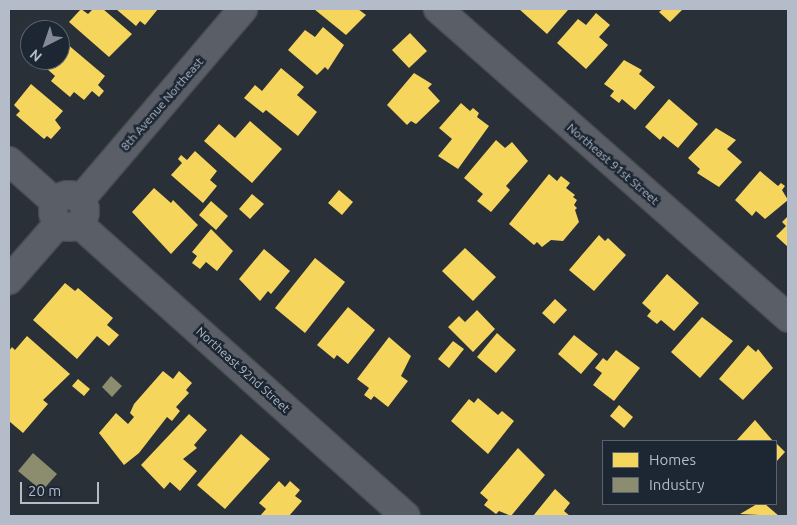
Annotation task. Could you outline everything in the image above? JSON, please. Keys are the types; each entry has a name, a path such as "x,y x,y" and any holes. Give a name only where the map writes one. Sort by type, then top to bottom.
{"street":[{"name":"8th Avenue Northeast","path":"9,280 243,9"},
{"name":"Northeast 91st Street","path":"438,9 788,318"},
{"name":"Northeast 92nd Street","path":"9,161 406,516"}],"building: Homes":[{"path":"81,9 88,14 93,9 103,9 132,34 109,57 70,21"},
{"path":"116,9 158,9 145,25 140,21 136,26"},
{"path":"314,9 358,9 366,15 346,35"},
{"path":"519,9 567,9 568,10 547,34"},
{"path":"663,9 683,9 670,22 659,12"},
{"path":"596,13 610,25 599,37 608,45 586,69 557,43 578,19 586,25"},
{"path":"323,27 344,45 328,70 325,67 317,75 288,50 305,30 315,37"},
{"path":"410,33 427,51 409,68 392,50"},
{"path":"70,46 105,76 98,85 104,91 99,97 92,91 84,100 74,92 70,97 51,81 55,76 48,70 70,70"},
{"path":"624,60 642,70 639,74 655,87 635,110 622,99 619,103 610,96 614,91 604,84"},
{"path":"281,68 304,87 297,95 317,112 298,136 266,110 263,113 244,98 255,85 262,91"},
{"path":"414,73 432,84 428,88 440,101 416,124 411,121 407,125 387,105"},
{"path":"31,84 63,111 55,120 61,128 51,139 47,136 44,139 16,115 20,111 14,105"},
{"path":"669,99 698,124 678,148 663,136 660,140 645,127"},
{"path":"461,103 470,111 473,108 479,113 477,117 489,126 458,169 438,156 452,139 439,128"},
{"path":"250,121 282,149 252,183 204,141 219,124 235,138"},
{"path":"716,128 736,140 727,149 742,162 719,187 697,173 700,169 688,158"},
{"path":"496,140 505,148 512,142 528,161 506,186 510,190 491,212 477,201 483,194 464,178"},
{"path":"195,151 217,171 210,180 217,186 203,203 171,175 182,163 178,159 181,155 187,160"},
{"path":"760,171 778,186 781,183 785,186 782,190 788,200 765,219 756,211 752,216 735,200"},
{"path":"549,174 557,181 561,176 570,183 566,188 575,195 573,197 577,200 574,205 577,208 575,210 579,222 563,241 551,240 542,247 537,242 534,245 509,224"},
{"path":"154,188 171,203 173,200 198,225 171,254 132,212"},
{"path":"339,190 353,202 342,215 328,203"},
{"path":"252,194 264,204 250,219 239,209"},
{"path":"211,201 228,216 216,230 199,215"},
{"path":"787,217 788,247 776,236 786,226 782,222"},
{"path":"211,229 233,251 217,271 206,262 200,269 192,263 197,256 192,252"},
{"path":"599,235 605,241 608,238 626,255 594,291 569,270"},
{"path":"465,248 496,277 473,301 442,271"},
{"path":"264,249 290,271 271,294 268,291 260,301 239,279"},
{"path":"315,258 345,282 305,333 275,308"},
{"path":"667,274 699,303 674,331 661,320 657,324 647,316 651,311 642,303"},
{"path":"65,283 75,291 78,288 113,318 107,325 119,335 109,346 97,336 77,359 33,320"},
{"path":"555,299 567,310 554,324 542,313"},
{"path":"348,307 375,330 348,364 337,355 334,359 317,345"},
{"path":"477,310 495,329 473,352 448,327 459,316 465,322"},
{"path":"702,317 733,341 700,378 671,352"},
{"path":"497,333 516,350 496,373 477,357"},
{"path":"574,335 598,354 581,374 558,354"},
{"path":"27,336 70,374 43,400 48,404 23,433 9,421 9,351 12,347 15,350"},
{"path":"389,337 411,356 401,376 408,381 388,407 374,396 371,400 364,395 369,388 357,379"},
{"path":"453,341 464,349 449,368 438,359"},
{"path":"748,345 756,352 758,349 773,368 743,400 719,379"},
{"path":"616,350 640,368 614,401 593,385 602,373 595,368 603,358 607,361"},
{"path":"163,371 173,379 179,371 192,383 186,390 189,393 176,407 180,411 172,421 167,417 139,453 124,465 99,433 116,413 128,424 134,417 130,413 134,404"},
{"path":"78,379 90,389 84,396 72,386"},
{"path":"478,398 498,415 502,411 514,421 488,454 451,421 469,399 474,403"},
{"path":"619,405 633,417 624,428 610,416"},
{"path":"189,414 207,430 194,445 197,448 183,459 197,471 180,491 170,482 164,489 141,465"},
{"path":"755,420 772,440 737,440"},
{"path":"241,434 270,459 225,509 197,485"},
{"path":"777,444 785,452 777,461"},
{"path":"518,448 545,475 511,516 499,511 496,514 484,505 488,500 480,493"},
{"path":"279,481 285,487 290,481 300,490 295,496 302,501 289,516 260,516 266,509 259,503"},
{"path":"555,489 570,503 564,511 570,516 533,516"},
{"path":"755,505 766,505 779,516 740,514"}],"building: Industry":[{"path":"111,376 122,386 112,397 102,387"},
{"path":"33,453 57,474 42,491 18,471"}]}
